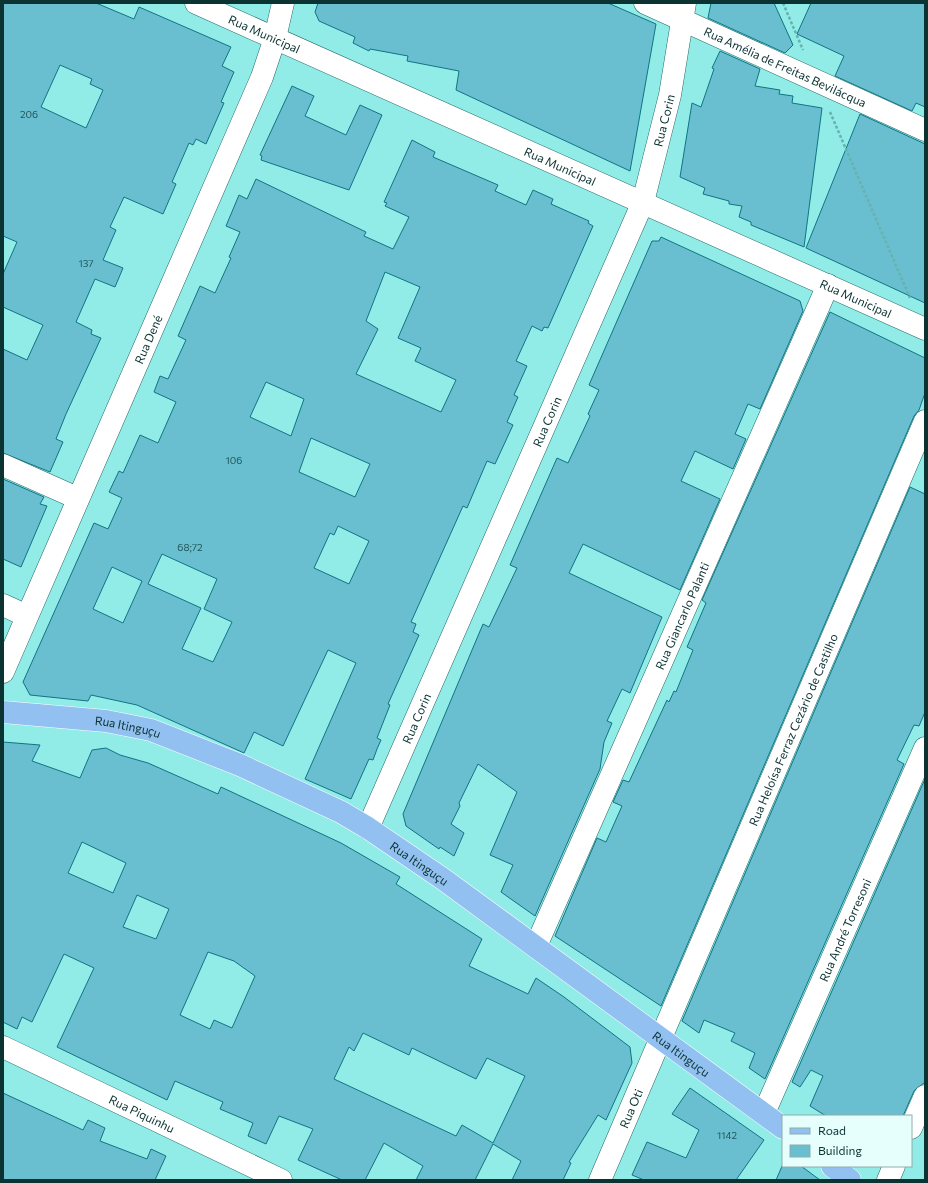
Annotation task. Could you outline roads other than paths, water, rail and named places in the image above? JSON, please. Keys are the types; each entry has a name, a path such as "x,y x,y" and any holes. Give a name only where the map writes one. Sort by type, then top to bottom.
{"main road":[{"name":"Rua Itinguçu","path":"3,712 106,722 151,730 212,753 341,812 368,828 536,946 782,1127"},
{"path":"833,1167 850,1180"}],"street":[{"name":"Rua Municipal","path":"196,3 925,329"},
{"name":"Rua Dené","path":"4,665 27,616 77,498 262,76 275,38 283,3"},
{"name":"Rua Amélia de Freitas Bevilácqua","path":"645,3 683,12 816,82 925,130"},
{"name":"Rua Corin","path":"368,828 643,202 668,107 683,12"},
{"name":"Rua Giancarlo Palanti","path":"536,946 828,285"},
{"name":"Rua Heloísa Ferraz Cezário de Castilho","path":"661,1038 925,421"},
{"path":"3,465 77,498"},
{"path":"3,605 27,616"},
{"name":"Rua André Torresoni","path":"764,1113 925,748"},
{"name":"Rua Oti","path":"600,1180 661,1038"},
{"name":"Rua Piquinhu","path":"3,1047 257,1175 280,1180"},
{"path":"912,1126 925,1096"},
{"path":"888,1180 894,1167"}]}
